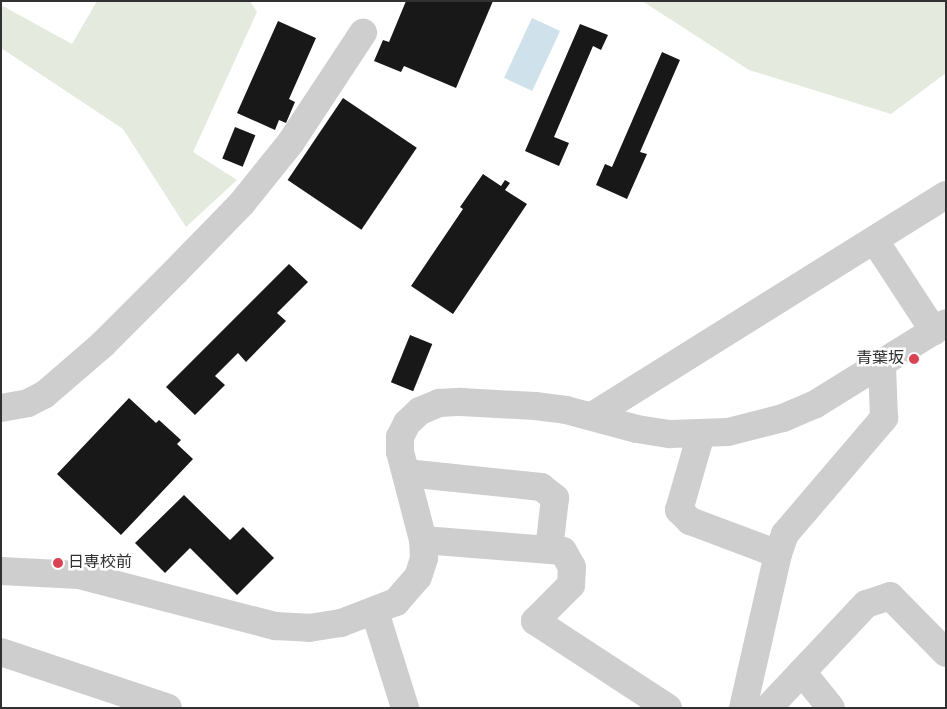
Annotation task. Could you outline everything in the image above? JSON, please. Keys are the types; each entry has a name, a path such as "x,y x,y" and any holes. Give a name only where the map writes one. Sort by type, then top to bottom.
{"street":[{"path":"1,408 28,403 44,395 102,344 242,203 291,142 363,34"},
{"path":"592,416 946,195"},
{"path":"1,571 80,575 275,626 309,628 342,623 375,612 396,602 418,577 424,558 423,540 406,473 400,437 407,423 420,410 439,403 535,406 592,416 637,429 701,434 736,430 783,418 835,394 940,327 875,241"},
{"path":"743,708 778,554 786,534 884,418 882,365"},
{"path":"701,434 679,510 690,521 778,554"},
{"path":"406,473 542,487 555,498 549,550"},
{"path":"423,540 563,551 572,567 571,585 535,621 668,708"},
{"path":"768,708 866,604 890,596 946,653"},
{"path":"375,612 405,708"},
{"path":"1,652 138,703 168,708"},
{"path":"802,672 831,708"}],"shaded area":[{"path":"97,1 250,1 257,12 193,152 237,180 186,227 123,129 1,48 1,5 72,44"},
{"path":"642,1 946,1 946,73 891,114 749,70"},
{"path":"532,18 560,31 532,91 504,78"}],"building":[{"path":"406,1 493,1 456,88 404,66 401,72 374,61 383,40 389,42"},
{"path":"278,21 316,38 289,99 295,102 286,123 279,120 275,130 237,113"},
{"path":"580,24 608,35 601,50 593,46 554,137 569,143 559,166 525,151"},
{"path":"662,52 680,60 640,152 647,154 627,199 596,185 605,164 612,167"},
{"path":"343,98 417,148 361,230 288,180"},
{"path":"235,127 255,135 243,167 222,159"},
{"path":"483,174 501,186 505,180 510,183 505,190 527,204 453,314 411,286 463,209 460,207"},
{"path":"289,264 308,282 277,313 286,321 246,362 238,353 215,376 225,385 195,415 166,387"},
{"path":"410,335 432,344 413,391 391,382"},
{"path":"129,398 156,423 159,420 181,440 177,444 193,459 121,535 57,474"},
{"path":"184,495 230,540 243,527 274,558 237,595 190,548 165,573 135,543"}],"place":[{"name":"青葉坂","path":"914,359"},
{"name":"日専校前","path":"58,563"}]}
